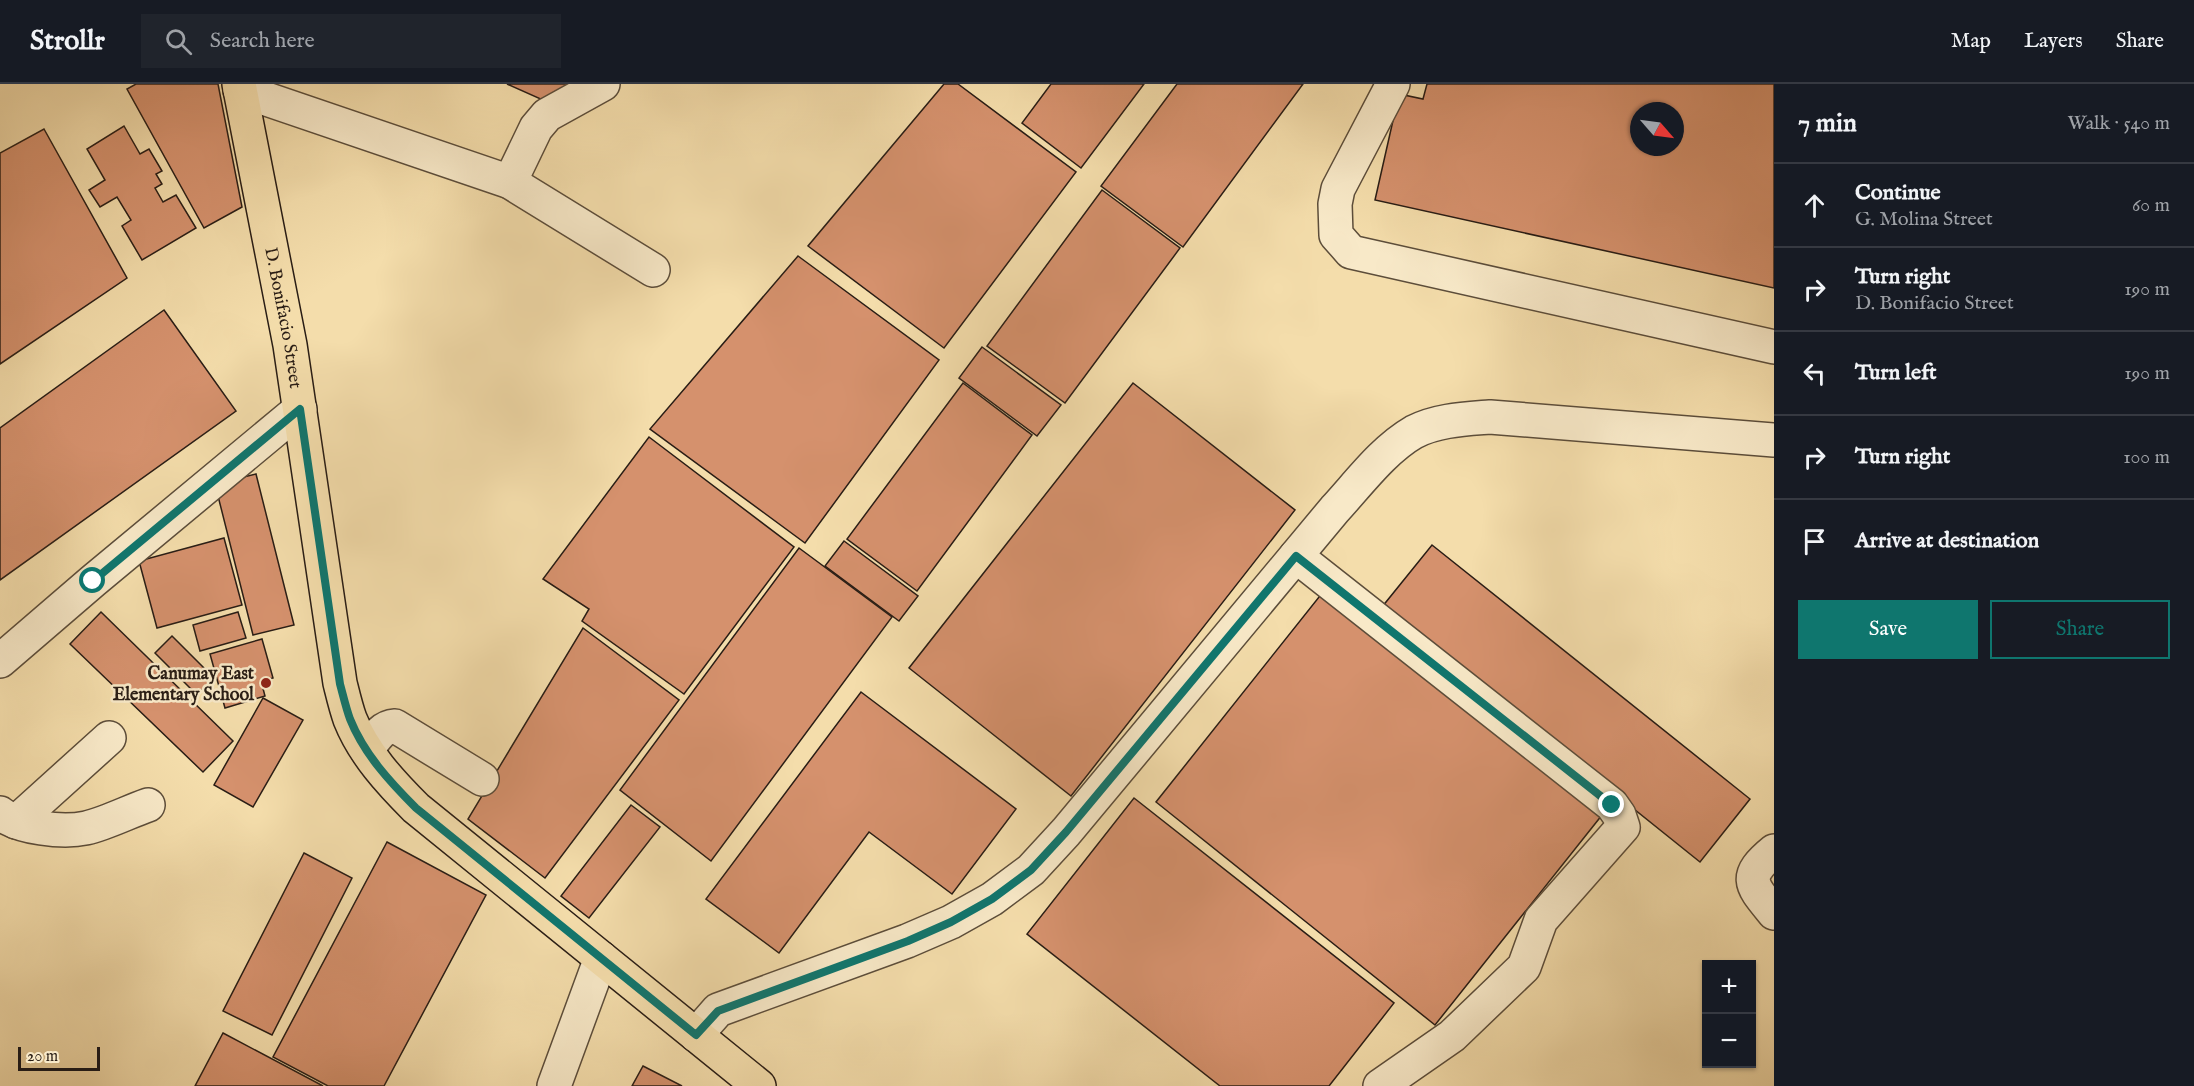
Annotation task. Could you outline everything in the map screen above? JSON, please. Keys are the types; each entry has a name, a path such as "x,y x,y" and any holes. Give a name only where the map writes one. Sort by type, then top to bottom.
{"main road":[{"name":"D. Bonifacio Street","path":"239,87 280,289 340,684 350,719 386,778 416,808 759,1086"}],"street":[{"path":"510,182 536,128 547,115 603,84"},
{"path":"1393,84 1338,189 1335,204 1336,235 1351,252 1774,347"},
{"path":"239,87 510,182 652,270"},
{"path":"0,661 300,409"},
{"path":"696,1035 718,1011 908,941 951,922 992,899 1031,870 1066,832 1296,556 1381,458 1415,432 1448,421 1490,417 1774,440"},
{"path":"1296,556 1612,805 1623,827 1541,921 1524,967 1452,1036 1380,1086"},
{"path":"367,750 382,730 395,726 482,779"},
{"path":"109,738 8,818 28,826 85,828 148,805"},
{"path":"1774,851 1761,862 1754,874 1753,886 1774,913"},
{"path":"554,1086 601,957"}],"building":[{"path":"136,84 218,84 242,207 204,228 127,89"},
{"path":"507,84 576,84 545,101"},
{"path":"944,84 958,84 1076,172 944,348 808,246"},
{"path":"1051,84 1144,84 1081,168 1022,123"},
{"path":"1177,84 1303,84 1183,247 1101,186"},
{"path":"1427,84 1774,84 1774,288 1375,200 1399,94 1423,99"},
{"path":"124,126 140,154 149,149 162,171 156,174 162,184 155,188 163,202 176,195 196,228 142,260 122,226 131,220 117,197 100,207 89,190 105,180 87,149"},
{"path":"44,129 127,278 0,364 0,153"},
{"path":"1102,190 1180,248 1065,403 987,346"},
{"path":"798,256 939,360 805,543 650,429"},
{"path":"164,310 236,411 0,580 0,428"},
{"path":"982,347 1061,405 1037,436 959,378"},
{"path":"963,383 1032,435 917,591 847,539"},
{"path":"1133,383 1295,510 1071,796 909,668"},
{"path":"649,437 794,547 684,694 582,621 589,609 543,579"},
{"path":"256,474 294,625 253,635 215,484"},
{"path":"224,538 242,605 157,628 139,561"},
{"path":"844,541 918,596 899,621 825,566"},
{"path":"1432,545 1750,799 1700,862 1382,607"},
{"path":"799,548 892,617 711,861 620,790"},
{"path":"1323,592 1602,815 1435,1025 1156,802"},
{"path":"101,612 233,741 203,772 70,644"},
{"path":"238,612 246,638 200,651 193,625"},
{"path":"583,628 679,700 545,878 468,819"},
{"path":"172,636 214,678 197,695 155,653"},
{"path":"262,639 273,678 261,681 265,696 225,708 210,654"},
{"path":"861,692 1016,809 952,894 869,832 779,953 706,899"},
{"path":"263,698 303,720 253,807 214,785"},
{"path":"1134,798 1394,1003 1329,1086 1220,1086 1027,934"},
{"path":"631,805 660,827 589,918 561,896"},
{"path":"387,842 486,895 384,1086 328,1086 273,1057"},
{"path":"304,853 352,878 272,1035 223,1011"},
{"path":"223,1033 323,1086 195,1086"},
{"path":"643,1066 682,1086 632,1086"}],"place":[{"name":"Canumay East Elementary School","path":"266,683"}],"route":[{"path":"93,581 300,409 340,684 350,719 367,750 386,778 416,808 696,1035 718,1011 908,941 951,922 992,899 1031,870 1066,832 1296,556 1612,805"}]}
